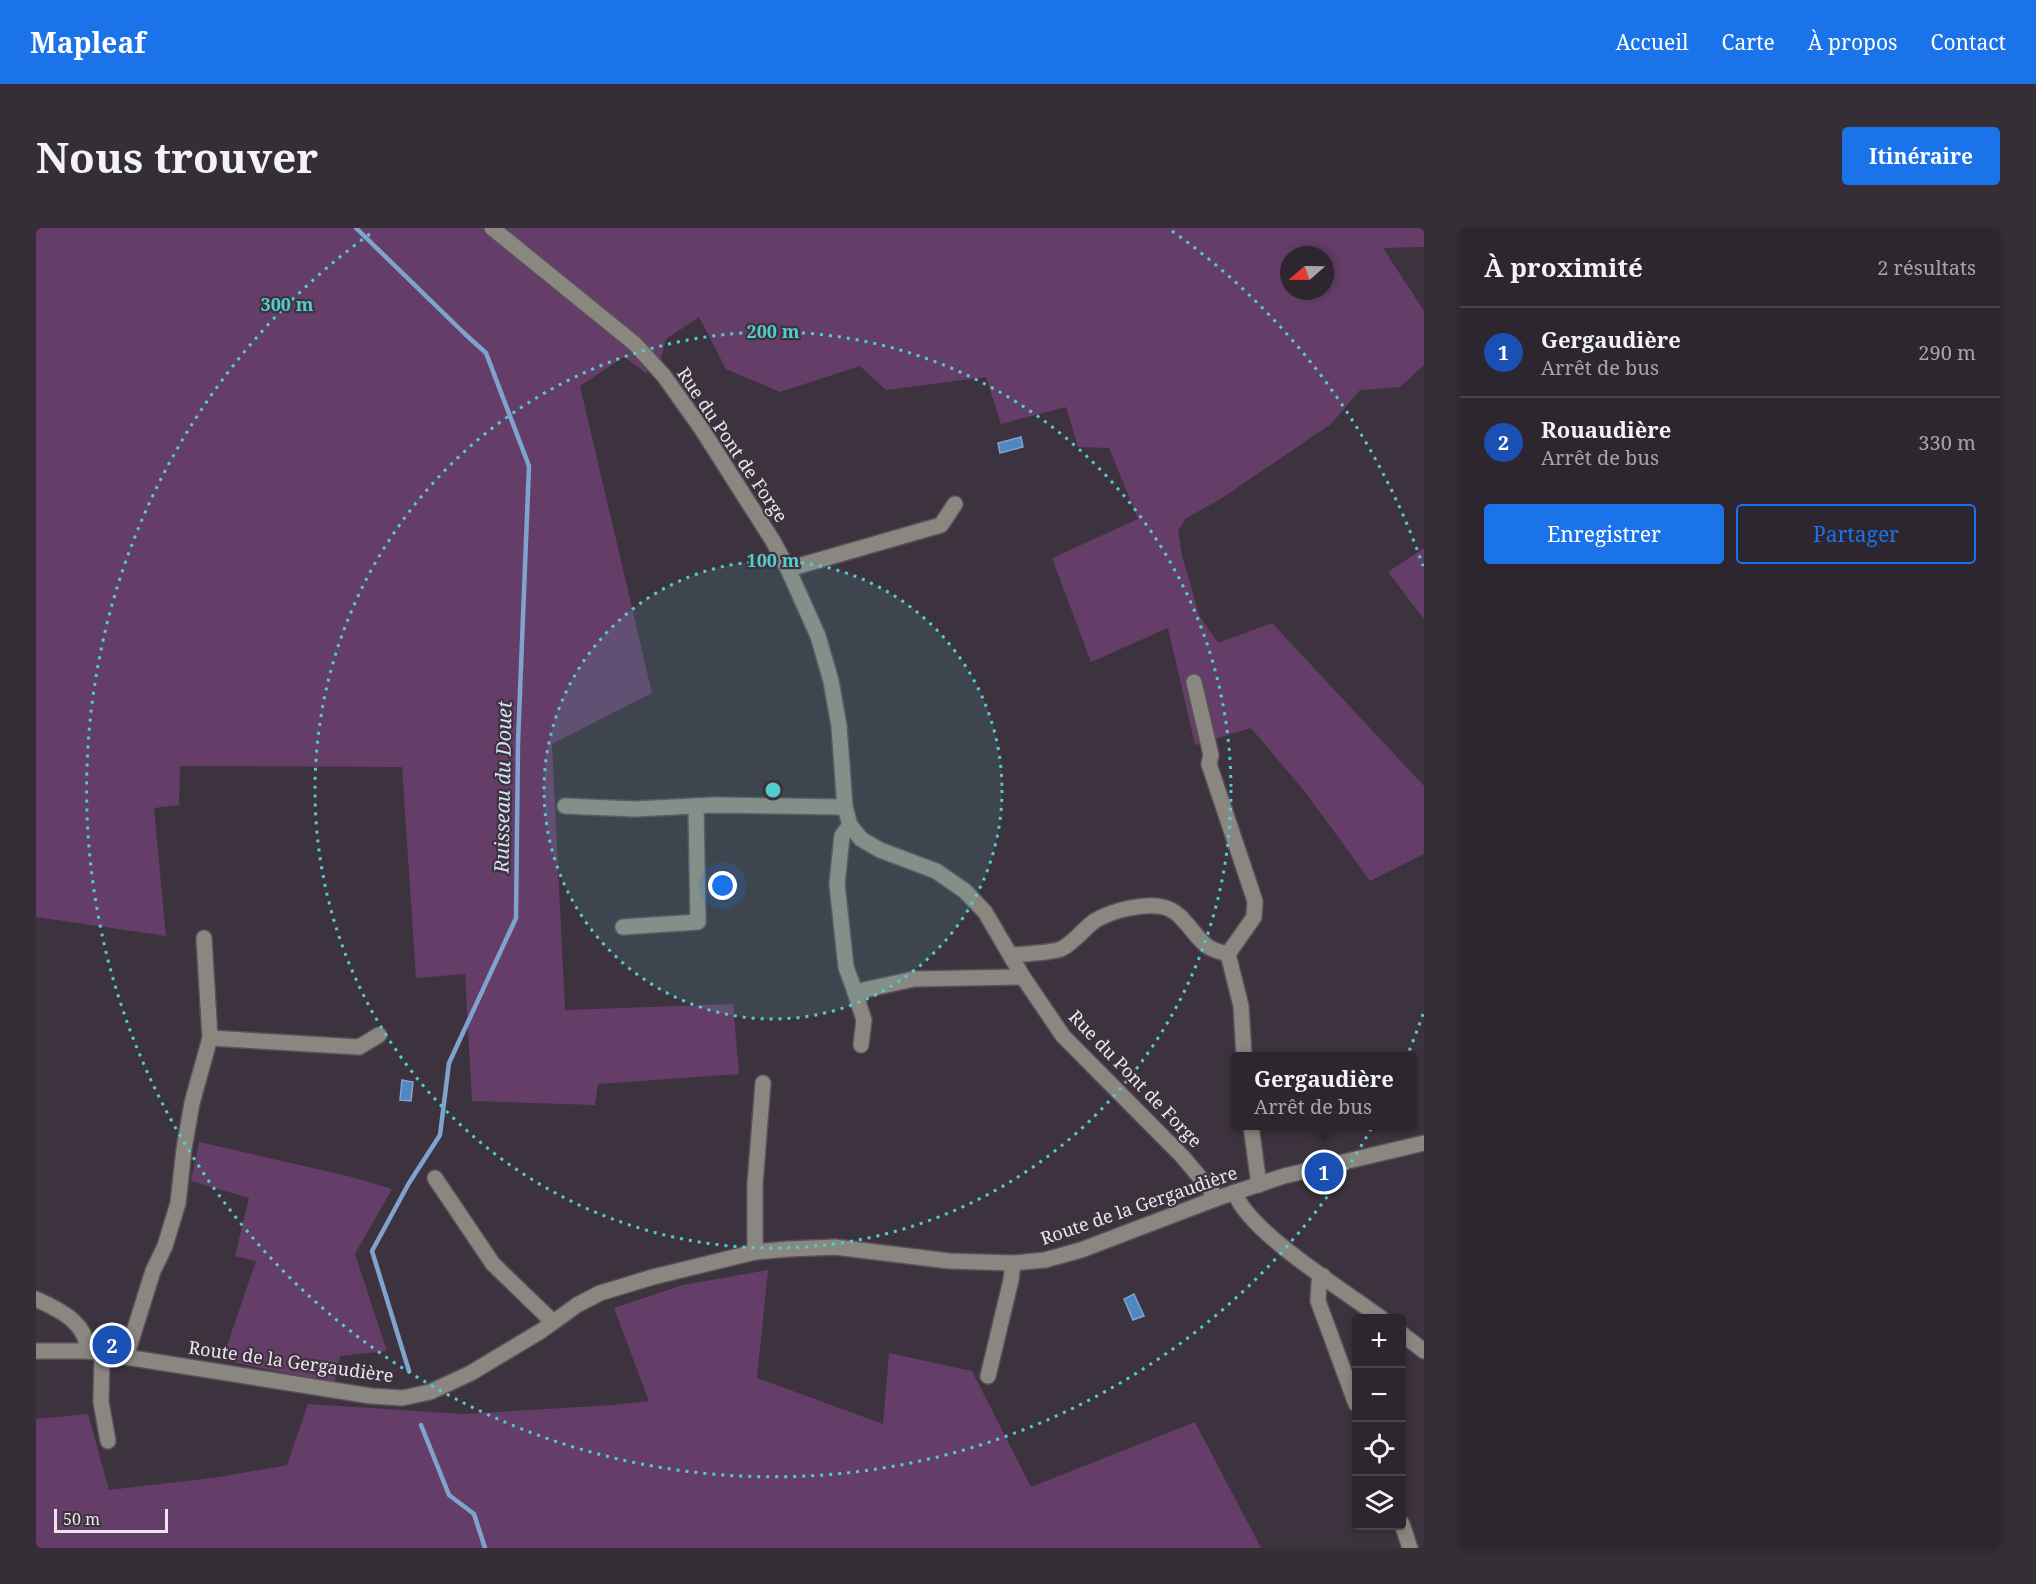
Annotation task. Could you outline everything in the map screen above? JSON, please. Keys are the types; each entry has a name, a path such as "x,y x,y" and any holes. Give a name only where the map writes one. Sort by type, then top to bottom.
{"street":[{"name":"Rue du Pont de Forge","path":"492,228 634,344 664,376 701,428 773,541 818,636 831,681 839,726 844,807 850,825 861,839 870,845 936,871 965,891 985,912 1023,977 1063,1036 1182,1156 1213,1193 1215,1199"},
{"path":"788,569 941,525 955,504"},
{"path":"1194,682 1211,755 1209,764 1255,901 1254,917 1228,954 1241,1006 1244,1052"},
{"path":"565,806 635,809 696,806 844,807"},
{"path":"623,927 698,922 696,806"},
{"path":"850,825 842,837 837,884 846,967 864,1020 861,1045"},
{"path":"1011,956 1060,949 1085,931 1095,920 1123,910 1144,906 1165,907 1180,916 1208,948 1228,954"},
{"path":"126,1357 153,1271 165,1246 178,1203 192,1103 210,1038 204,938"},
{"path":"855,992 914,979 1023,977"},
{"path":"210,1038 359,1047 379,1035"},
{"path":"755,1252 755,1184 763,1083"},
{"path":"1252,1130 1258,1185"},
{"name":"Route de la Gergaudière","path":"36,1351 95,1352 371,1396 402,1398 430,1392 471,1373 554,1322 577,1305 600,1293 653,1277 755,1252 835,1247 949,1261 1013,1263 1046,1260 1081,1250 1215,1199 1284,1176 1424,1143"},
{"path":"435,1178 493,1264 554,1322"},
{"path":"1235,1192 1245,1210 1294,1257 1376,1314"},
{"path":"988,1376 1013,1263"},
{"path":"1323,1276 1319,1283 1318,1301 1352,1393"},
{"path":"36,1299 57,1308 76,1322 95,1352 108,1441"},
{"path":"1406,1338 1424,1351"},
{"path":"1403,1530 1410,1548"}],"shaded area":[{"path":"36,228 1424,228 1424,247 1383,248 1424,311 1424,365 1400,387 1360,390 1331,424 1219,500 1186,518 1178,531 1182,555 1199,615 1218,643 1272,623 1424,786 1424,854 1370,881 1306,793 1251,728 1195,745 1168,628 1091,662 1052,558 1138,519 1109,448 1078,447 1066,407 1001,424 986,377 886,390 860,366 780,392 726,369 699,317 666,339 660,363 646,373 624,357 580,386 652,693 552,744 565,1010 733,1004 739,1074 598,1084 595,1105 472,1101 465,974 416,978 402,767 180,766 179,805 154,808 166,936 36,917"},
{"path":"1424,548 1424,619 1388,572"},
{"path":"199,1142 352,1177 392,1189 355,1254 387,1351 340,1356 334,1383 222,1360 256,1261 235,1256 249,1198 191,1181"},
{"path":"768,1270 757,1378 883,1424 889,1353 972,1371 1031,1487 1195,1422 1261,1548 36,1548 36,1419 88,1414 109,1490 220,1477 287,1465 308,1404 462,1414 649,1401 614,1308 683,1285"}],"water":[{"path":"1021,437 1023,447 1000,453 998,443"},
{"path":"402,1080 413,1082 411,1101 400,1100"},
{"path":"1134,1294 1144,1316 1133,1320 1124,1299"}],"waterway":[{"name":"Ruisseau du Douet","path":"356,228 486,353 529,466 518,742 516,918 449,1063 440,1135 409,1183 372,1251 409,1371"},
{"name":"Ruisseau du Douet","path":"421,1425 449,1495 474,1514 485,1548"}],"place":[{"name":"Gergaudière","path":"1324,1172"},
{"name":"Rouaudière","path":"112,1345"}]}
